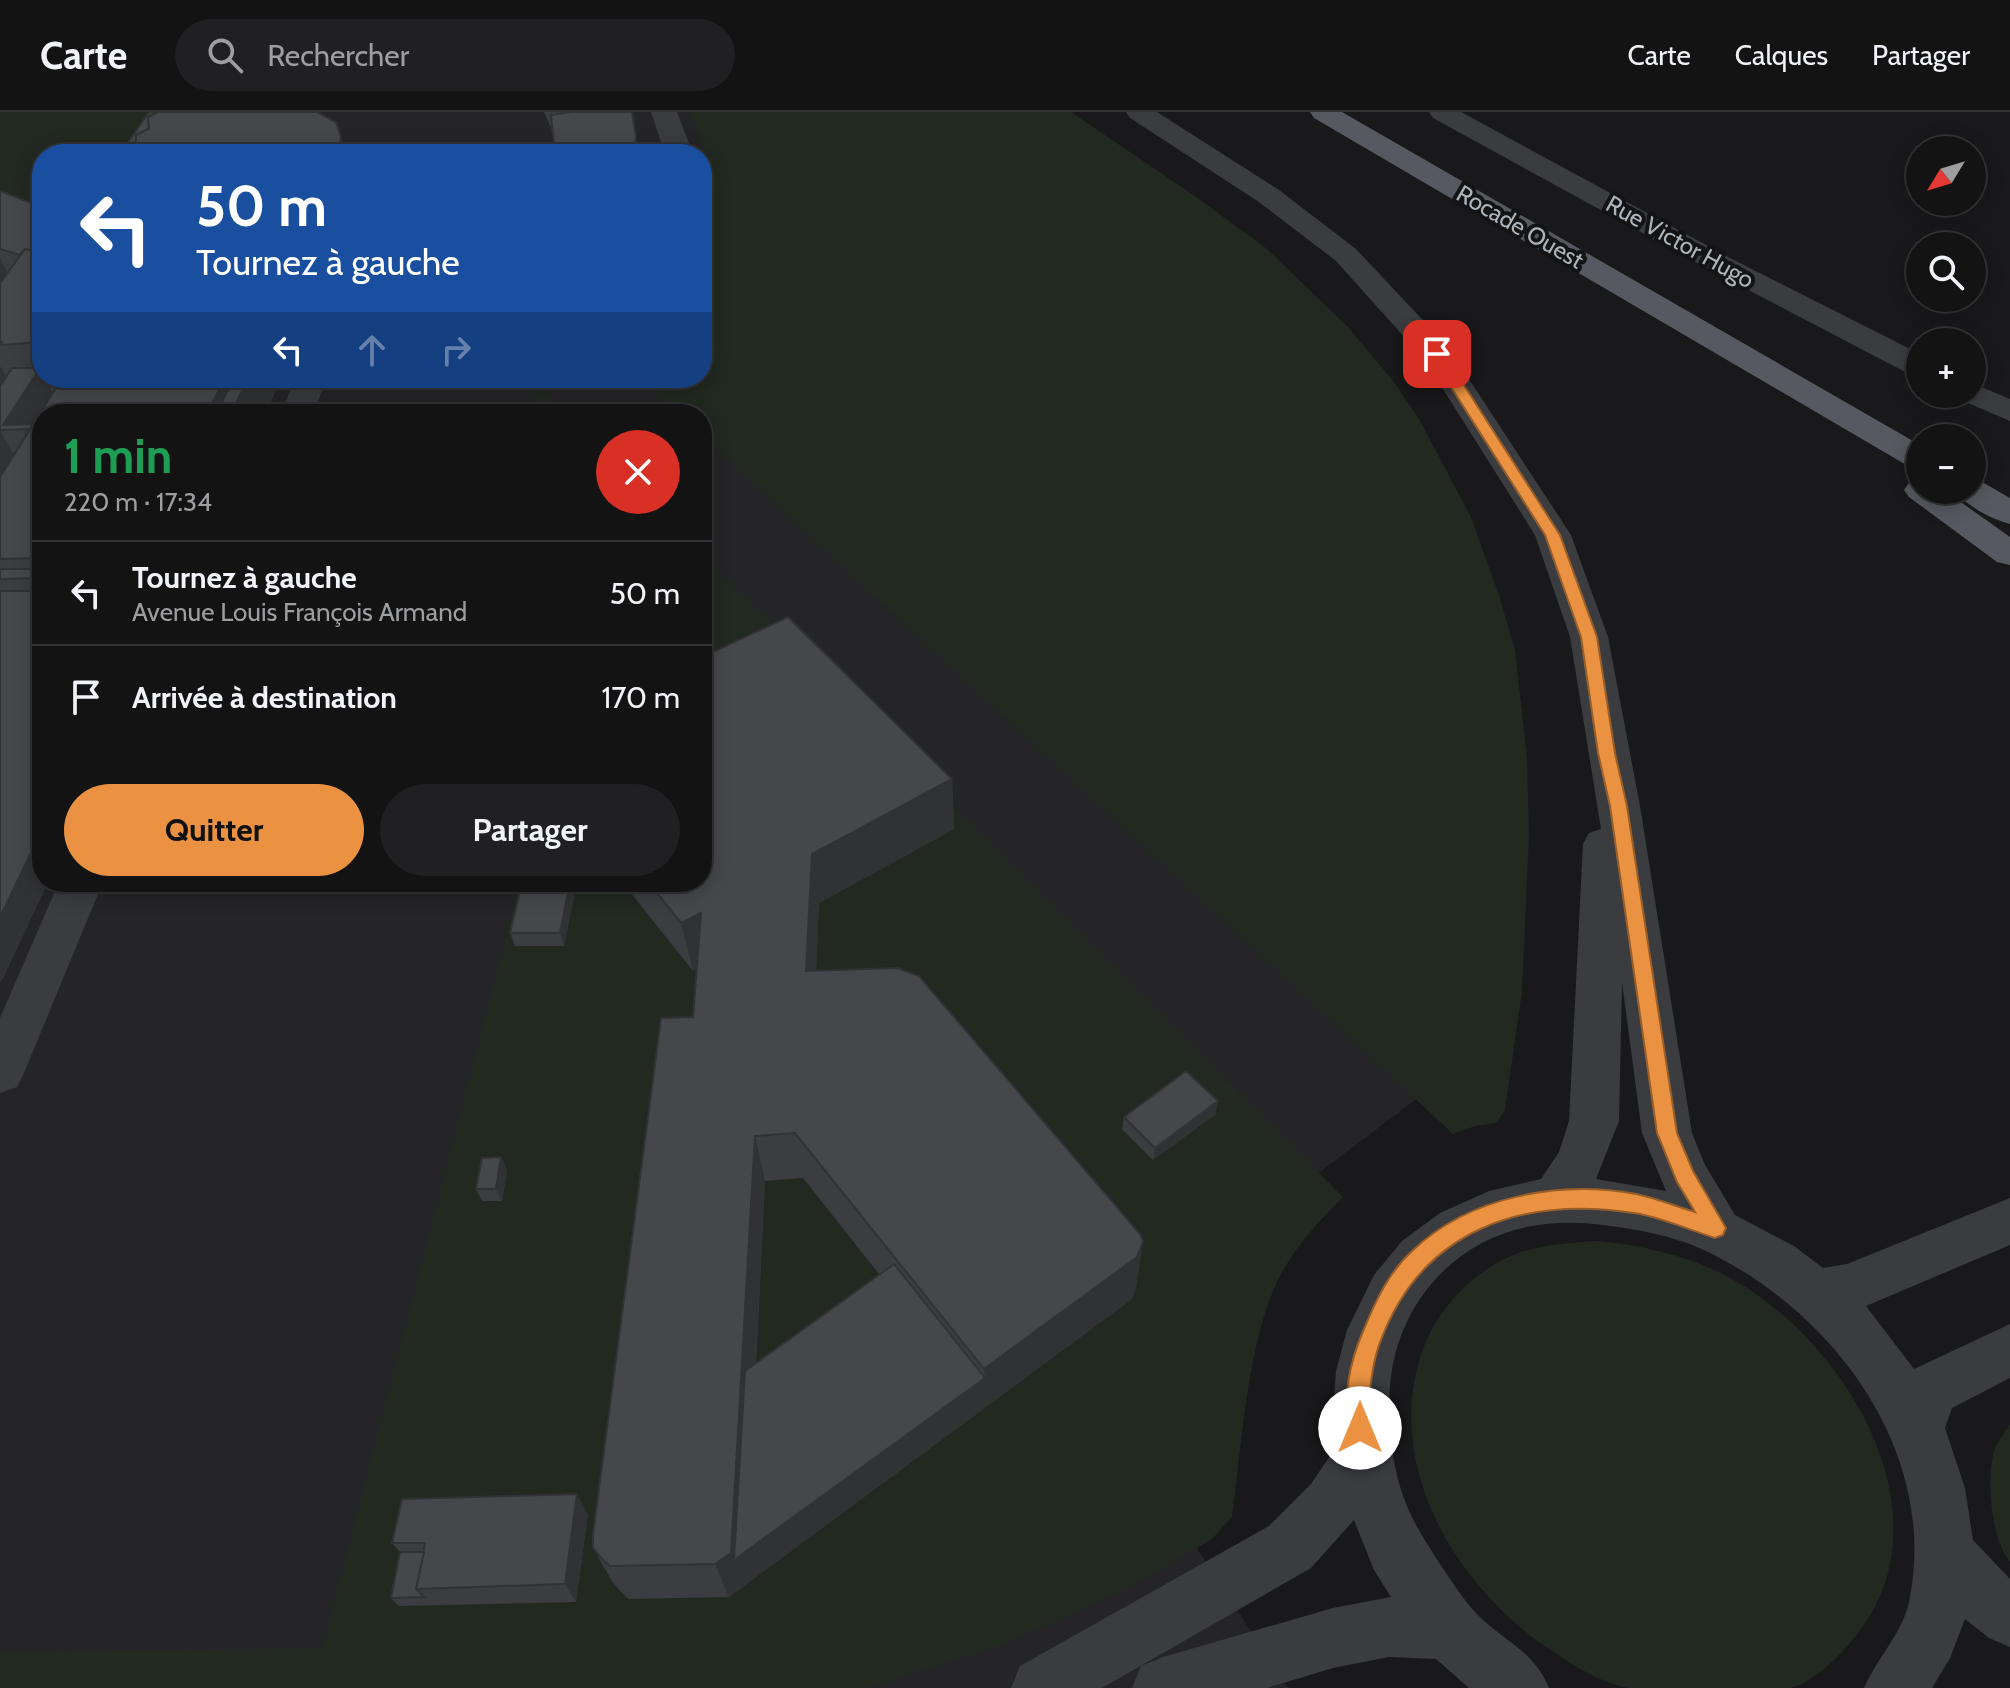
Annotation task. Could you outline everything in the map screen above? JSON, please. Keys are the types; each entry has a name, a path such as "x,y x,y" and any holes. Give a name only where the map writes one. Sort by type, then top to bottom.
{"main road":[{"name":"Rocade Ouest","path":"1323,112 1906,451"},
{"name":"Rocade Ouest","path":"1717,342 1906,479"},
{"path":"1986,498 2010,513"},
{"name":"Rocade Ouest","path":"1940,504 2010,554"}],"street":[{"path":"664,112 675,144"},
{"path":"1139,112 1269,196 1346,255 1437,354 1553,535 1589,637 1607,753 1619,806 1667,1133 1684,1176 1715,1228"},
{"name":"Rue Victor Hugo","path":"1442,112 1736,273 1906,360"},
{"path":"1986,400 2010,411"},
{"path":"1557,1199 1581,1160 1594,1121 1607,753"},
{"path":"5,1053 77,892"},
{"path":"1518,1688 1449,1629 1392,1545 1363,1457 1358,1399 1368,1344 1388,1297 1419,1258 1459,1228 1505,1208 1557,1199 1636,1203 1715,1228 1768,1256 1817,1293 1856,1333 1891,1377 1917,1427 1939,1490 1945,1554 1931,1631 1895,1688"},
{"path":"1817,1293 1849,1288 2010,1221"},
{"path":"1917,1427 1930,1390 2010,1350"},
{"path":"1042,1688 1290,1547 1331,1504 1363,1457"},
{"path":"1945,1554 1987,1599 2010,1617"},
{"path":"1163,1688 1333,1638 1389,1627 1449,1629"}],"shaded area":[{"path":"0,112 1044,112 1464,1063 1263,1215 1170,1507 1288,1688 0,1688"},
{"path":"0,112 173,112 151,144 32,144 32,221 0,206"},
{"path":"690,112 1071,112 1266,248 1348,327 1394,382 1419,419 1471,517 1515,650 1527,757 1529,835 1522,991 1505,1110 1496,1123 1453,1134 712,445 712,404 667,404 650,388 712,388 712,144 702,144"},
{"path":"332,388 527,388 331,390"},
{"path":"527,388 538,388 554,404 542,404"},
{"path":"712,563 1343,1197 1291,1257 1268,1306 1252,1364 1232,1517 1212,1539 1124,1590 1003,1645 868,1688 0,1688 0,1652 322,1648 517,892 712,892"},
{"path":"1598,1241 1653,1250 1705,1266 1739,1283 1781,1313 1819,1352 1852,1396 1876,1445 1891,1496 1893,1547 1879,1597 1844,1650 1823,1670 1798,1686 1628,1688 1599,1678 1580,1669 1520,1627 1489,1597 1461,1563 1439,1525 1422,1485 1413,1444 1412,1401 1420,1358 1434,1326 1455,1297 1495,1264 1532,1249"},
{"path":"2010,1424 2010,1562 1994,1524 1990,1477 1994,1451"}],"building":[{"path":"149,112 158,112 148,117 149,129 136,135 134,144 127,144"},
{"path":"158,112 317,112 336,122 341,137 339,144 134,144 136,135 149,129 148,117"},
{"path":"632,112 635,144 554,144 551,115"},
{"path":"0,191 32,203 32,251 25,249 20,255 0,249"},
{"path":"25,249 32,251 32,343 0,345 0,283"},
{"path":"12,368 32,368 32,380 3,425 32,424 30,429 0,430 0,386"},
{"path":"56,388 220,388 212,404 46,404"},
{"path":"229,388 243,388 236,404 221,404"},
{"path":"32,426 32,558 0,559 0,477"},
{"path":"0,569 32,569 32,578 0,579"},
{"path":"0,591 32,591 32,851 0,917"},
{"path":"788,617 952,779 812,854 806,971 898,968 919,976 1143,1241 1137,1257 984,1369 795,1133 755,1136 731,1553 715,1564 610,1566 593,1548 593,1534 661,1018 693,1017 701,913 681,923 656,892 712,892 712,652"},
{"path":"520,892 568,892 560,933 510,933"},
{"path":"1186,1071 1218,1101 1155,1148 1124,1117"},
{"path":"501,1157 496,1189 476,1189 482,1158"},
{"path":"894,1264 985,1378 734,1560 745,1371"},
{"path":"577,1494 565,1584 416,1589 425,1543 392,1543 402,1499"},
{"path":"400,1552 424,1552 416,1589 424,1597 391,1598"}],"route":[{"path":"1360,1428 1358,1399 1368,1344 1388,1297 1419,1258 1459,1228 1505,1208 1557,1199 1636,1203 1715,1228 1684,1176 1667,1133 1619,806 1607,753 1589,637 1553,535 1437,354"}]}
